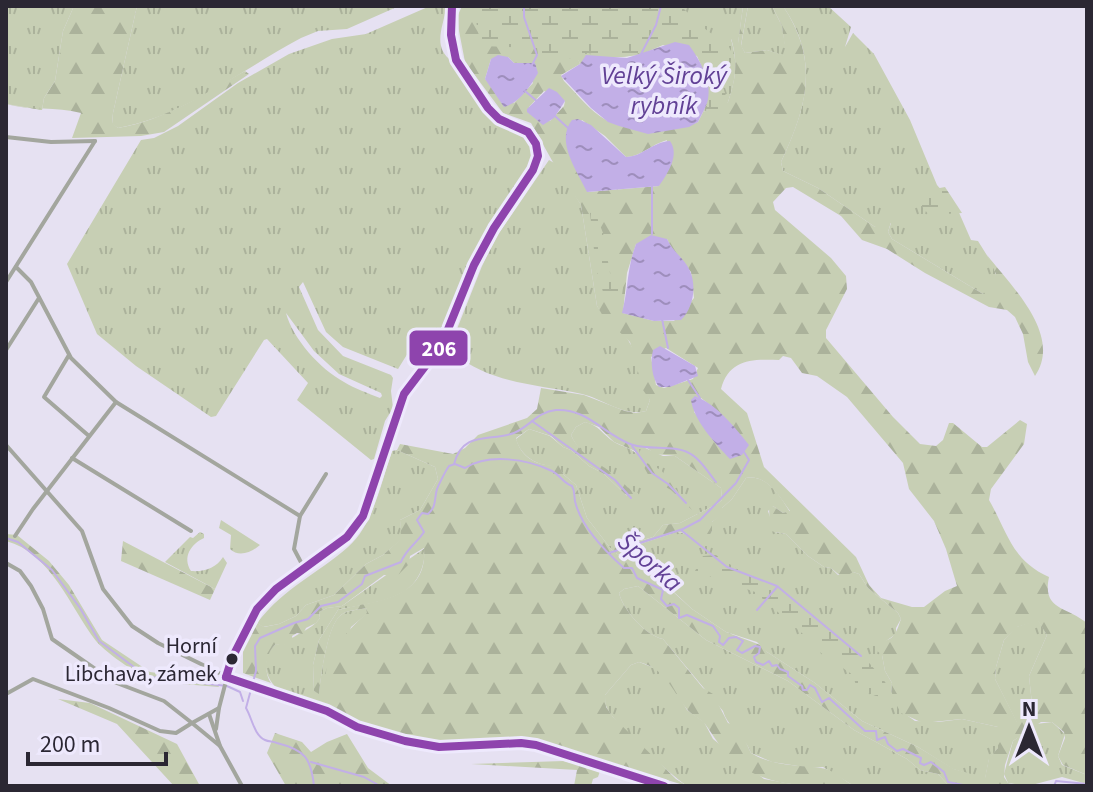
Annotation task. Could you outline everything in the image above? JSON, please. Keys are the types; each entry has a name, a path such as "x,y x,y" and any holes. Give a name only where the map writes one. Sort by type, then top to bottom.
{"street":[{"path":"216,730 232,658 257,609 276,589 347,537 363,516 404,394 442,344 474,265 494,228 533,170 538,156 536,144 528,132 499,119 488,108 456,60 451,35 452,6"},
{"path":"6,137 51,142 95,141 6,282"},
{"path":"16,267 31,282 69,355 116,402 300,516"},
{"path":"6,350 40,298"},
{"path":"69,355 44,397 89,436"},
{"path":"15,536 116,402"},
{"path":"6,445 82,531 103,589 132,626 225,683 327,711 377,734 439,747 536,745 664,786"},
{"path":"72,458 191,531"},
{"path":"304,568 294,549 300,516 326,474"},
{"path":"6,563 20,571 31,586 43,609 52,639 114,682 164,701 220,746"},
{"path":"6,694 33,679 160,731 176,733 219,708"},
{"path":"209,714 220,746 242,786"}],"green space":[{"path":"6,6 74,6 63,31 55,81 44,98 42,110 6,104"},
{"path":"74,6 137,6 113,113 112,123 118,128 168,113 245,71 249,74 164,132 141,136 72,138 81,113 42,108 44,98 55,81 63,31"},
{"path":"137,6 399,6 347,29 318,31 301,38 190,103 143,122 118,128 112,124 113,113"},
{"path":"430,6 445,6 440,37 442,50 488,116 529,140 534,157 531,170 478,250 449,321 432,340 426,337 416,340 398,369 343,347 326,332 303,282 299,287 318,330 343,356 393,378 393,408 371,460 297,400 308,383 267,339 216,416 211,417 136,366 97,334 67,264 141,140 154,138 178,126 238,83 289,54 332,39 366,34","holes":["286,313 314,351 339,374 382,396 380,398 353,387 326,369 301,343"]},
{"path":"462,6 588,6 574,48 580,64 561,75 564,81 606,120 624,125 666,127 691,125 698,122 703,112 728,102 735,70 731,38 738,43 743,6 748,6 741,45 745,53 767,50 786,56 782,26 772,6 783,6 802,46 806,84 797,122 781,162 783,171 818,188 875,227 881,220 891,222 888,232 892,239 983,294 996,274 987,255 1020,296 1038,328 1043,344 1042,360 1035,376 1028,362 1023,334 1015,317 1007,310 989,307 887,249 862,240 841,216 793,187 786,188 773,202 775,210 831,258 846,276 847,289 826,330 826,338 920,444 936,446 943,440 949,423 982,447 987,447 1020,420 1027,424 1024,444 991,489 989,500 1019,554 1049,577 1052,602 1087,623 1087,775 1063,765 1058,756 1065,738 1064,732 1052,722 1041,722 1013,741 1004,777 1008,783 1019,786 949,786 938,774 920,770 907,759 854,730 788,681 706,640 638,586 619,593 625,607 643,628 663,639 703,688 713,694 728,723 738,726 751,753 776,763 825,769 854,786 789,784 744,768 727,754 703,722 688,710 667,680 656,669 639,662 631,665 605,695 606,707 676,779 687,786 540,742 447,742 376,728 327,705 327,665 344,637 367,613 366,608 346,612 336,621 326,652 319,694 314,691 313,665 319,640 338,610 383,600 408,588 423,565 424,548 410,556 409,564 397,576 384,575 342,606 319,612 320,618 303,634 292,636 293,640 283,646 276,644 267,662 271,683 243,673 243,649 257,623 264,627 279,624 296,616 306,605 334,595 366,564 383,555 401,539 400,520 420,510 438,479 435,467 397,450 400,444 453,454 465,448 478,435 527,418 537,409 541,388 584,395 636,413 646,411 650,400 643,390 630,342 597,306 581,205 531,123 503,113 465,62 458,15","holes":["508,57 514,63 521,64 533,83 514,103 485,79 491,59","544,91 565,101 550,121 538,121 529,107","582,120 605,136 626,157 667,140 659,186 588,192 566,140","667,239 673,252 691,272 694,298 674,321 654,321 623,313 627,273 636,244","666,348 698,368 693,379 664,388 656,385 651,357","783,356 791,358 802,373 817,376 847,397 903,463 909,489 934,521 957,586 924,607 912,607 881,598 869,585 856,557 764,467 747,413 721,389 736,366 751,361 779,360","701,398 719,412 748,445 730,458 694,412","585,422 599,427 614,442 635,451 650,478 671,490 692,510 661,470 641,460 639,449 647,448 655,454 675,456 721,488 722,500 717,504 680,523 663,525 653,537 621,547 625,549 677,532 686,533 703,546 712,531 712,522 723,514 722,508 746,478 760,479 766,483 790,511 783,513 773,506 769,507 770,531 786,534 808,556 843,578 853,572 859,574 868,588 898,613 901,619 895,634 882,641 876,650 882,655 885,671 892,683 891,695 901,713 923,723 962,719 998,727 998,748 989,758 985,778 954,769 918,747 862,721 763,646 726,632 692,609 637,559 617,554 587,518 576,485 558,465 545,465 532,460 522,451 516,438 529,429 551,436 604,474 627,496 627,504 639,498 638,493 575,443 571,435 576,427","1038,621 1047,635 1029,676 1032,704 1029,719 1017,722 995,679 1004,640 1017,627"]},
{"path":"483,6 681,6 729,47 733,55 731,63 710,67 722,86 728,107 718,114 706,110 709,83 696,54 681,42 662,44 624,57 585,53 580,61 572,58 539,60 537,48 481,46 476,20"},
{"path":"588,6 743,6 738,44 731,39 735,71 728,102 703,112 707,84 697,56 663,45 640,55 580,64 574,48"},
{"path":"748,6 772,6 782,26 787,57 767,50 745,53 741,46"},
{"path":"783,6 828,6 851,27 845,47 853,33 874,54 910,120 937,185 957,208 971,240 978,241 993,265 996,275 986,293 892,239 888,232 891,223 875,227 818,188 783,171 781,162 797,122 806,84 802,45"},
{"path":"549,160 556,164 581,205 597,306 631,345 650,400 646,411 629,412 590,396 498,377 453,353 451,344 482,266 497,236"},
{"path":"945,187 962,213 929,215 916,199 924,191"},
{"path":"595,212 603,233 610,273 624,281 621,302 606,302 596,268 590,213"},
{"path":"585,422 639,456 639,449 643,447 663,456 675,456 721,488 722,500 717,504 680,523 663,525 653,537 622,546 625,549 677,532 706,538 712,531 712,522 722,513 722,508 746,478 767,483 790,512 783,513 773,506 768,511 775,532 786,534 808,556 838,575 859,574 868,588 898,613 901,619 896,634 886,641 882,655 885,671 892,683 891,695 908,716 915,721 962,719 998,727 998,748 989,759 985,779 953,769 918,747 862,721 757,642 726,632 692,609 646,566 631,556 617,554 611,549 587,518 576,485 558,466 538,463 527,456 516,439 529,429 550,436 604,474 627,496 633,493 590,460 576,444 571,435 576,427"},
{"path":"397,450 435,467 438,479 420,510 400,520 402,539 366,564 334,595 306,605 296,616 279,624 263,627 257,623 279,599 357,538 376,502 392,451"},
{"path":"221,520 260,545 245,553 234,552 230,549 231,535 219,528"},
{"path":"200,532 204,538 189,552 188,566 191,571 205,570 223,557 227,563 215,589 165,562 190,537"},
{"path":"6,534 17,535 49,561 69,585 102,640 150,672 216,681 219,687 158,682 116,659 96,641 47,569 22,547 6,541"},
{"path":"123,541 215,589 210,600 121,561"},
{"path":"425,548 423,566 408,589 383,600 338,610 319,640 313,665 314,691 319,693 326,651 336,621 346,612 366,608 368,613 351,627 327,705 277,688 272,683 266,660 276,644 284,645 316,622 320,618 319,612 342,606"},
{"path":"716,555 783,591 818,616 864,657 894,697 876,696 857,689 853,675 821,653 755,592 695,571 703,556"},
{"path":"638,586 706,640 788,681 854,730 907,759 920,770 938,774 949,786 854,786 823,767 772,762 751,753 723,711 663,639 643,628 625,607 619,593"},
{"path":"1038,620 1047,635 1029,676 1032,704 1029,719 1017,723 995,679 996,667 1004,640 1016,627"},
{"path":"639,662 657,669 672,684 687,710 704,722 713,739 764,779 803,786 687,786 631,737 606,705 605,695 631,665"},
{"path":"58,699 90,703 177,744 200,786 174,786 117,724"},
{"path":"1052,722 1065,734 1058,756 1062,765 1087,775 1087,784 1062,777 1028,786 1008,783 1004,774 1013,741 1036,724"},
{"path":"275,733 302,742 311,752 347,734 368,768 392,786 286,786 267,753"},
{"path":"564,761 600,771 598,777 593,779 591,786 574,786 577,770 471,764"}],"water":[{"name":"Velký Široký rybník","path":"675,42 689,45 708,85 705,108 698,122 689,127 648,134 608,122 561,76 580,64 586,55 627,58"},
{"path":"498,55 508,57 514,63 535,63 538,73 519,98 504,107 485,79 491,59"},
{"path":"549,88 565,101 554,118 543,125 527,109"},
{"path":"578,119 591,125 626,157 670,141 673,158 659,186 587,192 573,166 567,146 567,128 572,120"},
{"path":"651,235 667,239 690,271 693,297 681,320 654,321 622,313 636,244"},
{"path":"660,346 695,366 698,376 670,387 659,387 653,375 652,359 653,350"},
{"path":"695,396 718,410 744,438 749,445 742,455 730,459 712,439 693,408 691,400"}],"waterway":[{"path":"524,6 524,17 537,55 532,65"},
{"path":"640,56 656,25 661,6"},
{"path":"525,91 538,102"},
{"path":"555,116 568,128"},
{"path":"652,184 652,234"},
{"path":"662,319 668,348"},
{"path":"688,380 700,398"},
{"path":"454,464 458,453 471,442 514,433 556,410 578,413 633,445 687,452 716,482"},
{"path":"532,421 615,480 631,498"},
{"path":"632,446 652,473 686,503"},
{"path":"609,553 683,529 700,520 736,483 749,460 744,452"},
{"name":"Šporka","path":"314,786 311,768 305,757 294,749 261,738 246,708 256,671 255,646 260,638 308,619 321,606 338,602 362,584 365,576 401,562 424,532 417,520 422,513 428,514 433,508 437,489 449,466 455,464 465,468 496,459 542,467 572,486 579,514 596,539 624,568 632,568 637,578 663,590 661,599 667,606 674,604 679,608 679,618 687,615 713,626 723,645 729,638 736,637 743,641 737,650 742,653 755,646 760,647 754,657 756,662 763,665 769,661 772,666 777,665 788,672 788,676 803,690 810,685 822,702 829,698 865,731 876,731 877,740 885,737 897,751 903,749 921,758 920,763 924,765 931,762 944,772 948,782 968,786"},
{"path":"681,530 727,567 777,586 861,656"},
{"path":"6,538 18,542 52,570 99,641 138,670 150,677 227,686 240,692 243,701"},
{"path":"757,610 777,587"},
{"path":"311,762 364,777 380,786"},
{"name":"Šporka","path":"1054,786 1056,781 1087,784"}],"transit line":[{"name":"206","path":"226,677 232,658 257,609 276,589 347,537 363,516 404,394 442,344 474,265 494,228 533,170 538,156 536,144 528,132 499,119 488,108 456,60 451,35 452,6"},
{"name":"206","path":"226,677 327,711 357,727 405,741 439,747 536,745 664,786"}],"place":[{"name":"Horní Libchava, zámek","path":"232,659"}]}
